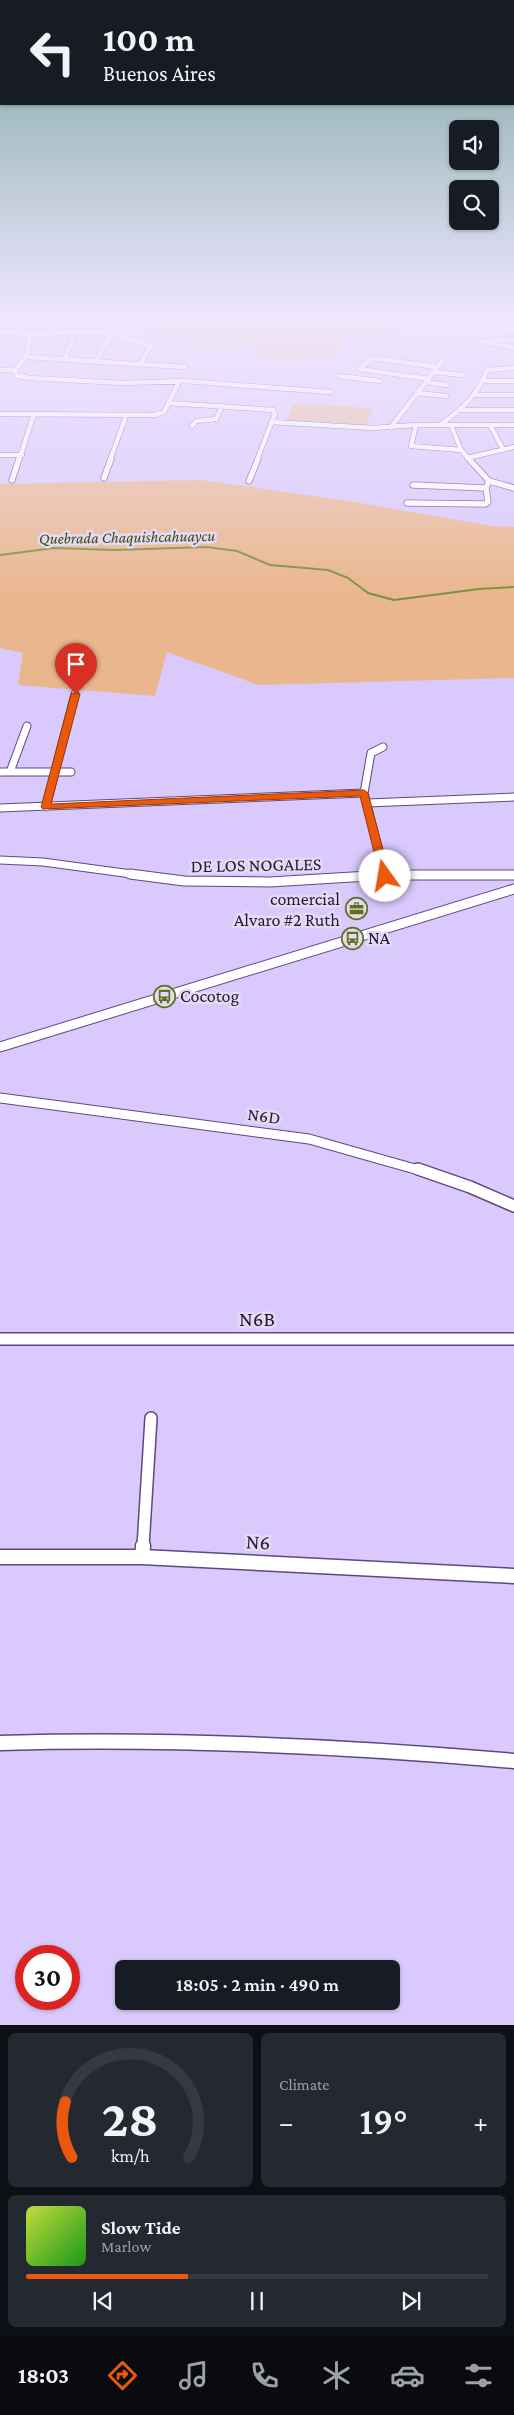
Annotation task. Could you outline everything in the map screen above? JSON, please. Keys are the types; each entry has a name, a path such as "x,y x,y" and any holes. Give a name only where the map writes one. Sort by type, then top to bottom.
{"street":[{"path":"0,414 126,416 159,414 165,410"},
{"path":"192,426 196,421 216,419 220,410"},
{"path":"249,481 275,414 272,410"},
{"path":"391,428 404,410"},
{"path":"440,425 461,410"},
{"path":"12,480 22,455 34,414"},
{"path":"104,478 126,416"},
{"path":"271,422 355,428 391,428 416,425 514,425"},
{"path":"416,425 411,446 461,450"},
{"path":"451,425 461,450 488,481 514,488"},
{"path":"490,426 503,450"},
{"path":"467,458 514,447"},
{"path":"0,454 22,455"},
{"path":"407,503 480,505 488,502 486,488 488,481"},
{"path":"414,485 486,488"},
{"path":"46,807 76,694"},
{"path":"10,772 27,726"},
{"path":"383,747 371,753 364,793 368,802 385,876"},
{"path":"0,772 71,772"},
{"path":"0,808 364,793"},
{"path":"368,802 514,797"},
{"name":"DE LOS NOGALES","path":"0,860 43,862 184,881 270,882 385,876 514,875"},
{"path":"0,1046 514,889"},
{"name":"N6D","path":"0,1098 309,1140 399,1163 470,1187 514,1206"},
{"name":"N6B","path":"0,1339 514,1339"},
{"path":"142,1557 151,1418"},
{"name":"N6","path":"0,1557 142,1557 514,1576"},
{"path":"0,1743 50,1741 196,1742 386,1749 514,1761"}],"shaded area":[{"path":"290,410 372,410 366,426 287,421"},
{"path":"201,480 355,502 492,526 514,527 514,678 259,685 167,652 155,696 18,685 23,653 0,648 0,484"}],"waterway":[{"name":"Quebrada Chaquishcahuaycu","path":"0,555 54,548 115,550 207,547 237,551 270,565 328,570 348,578 368,593 394,600 479,589 514,587"}],"place":[{"name":"comercial Alvaro #2 Ruth","path":"356,909"},
{"name":"NA","path":"352,938"},
{"name":"Cocotog","path":"164,996"}],"route":[{"path":"76,694 46,807 364,793 368,802 385,876"}]}
